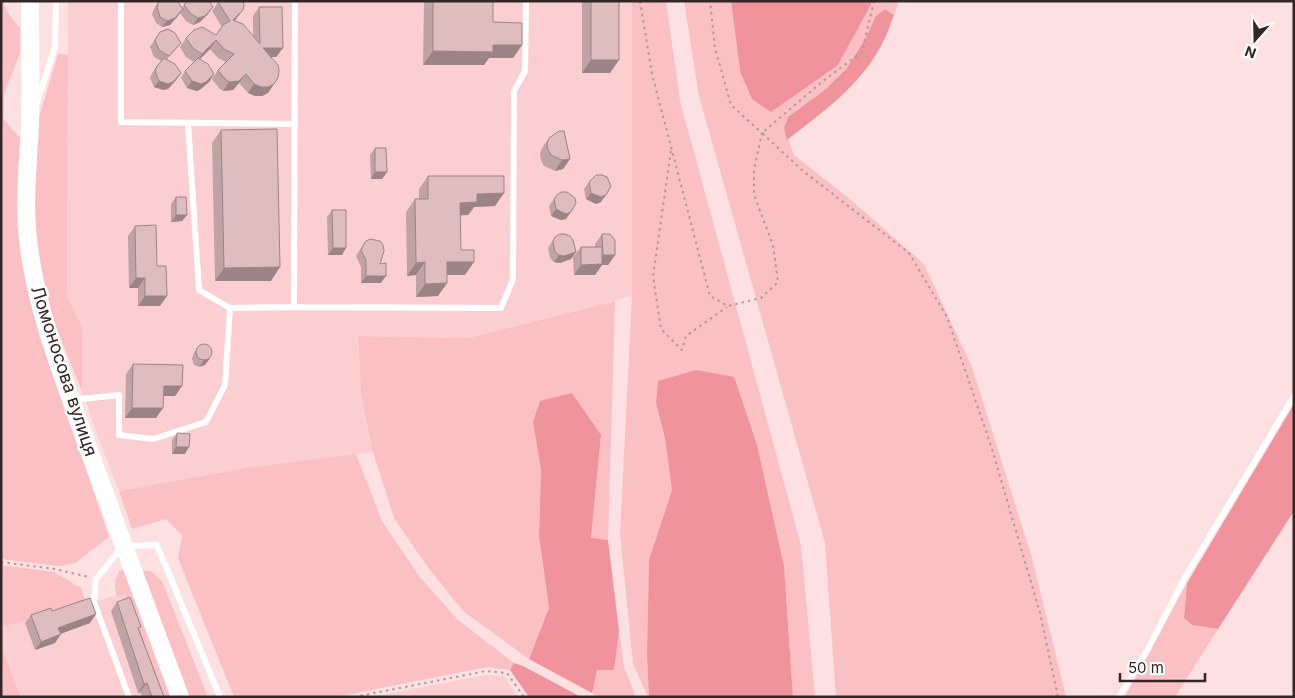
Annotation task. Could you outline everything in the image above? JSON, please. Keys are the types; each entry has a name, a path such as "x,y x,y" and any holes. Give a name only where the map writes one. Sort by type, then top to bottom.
{"street":[{"name":"Ломоносова вулиця","path":"30,1 30,125 26,202 28,246 35,285 47,332 123,546 180,697"}],"lane":[{"path":"30,125 55,47 56,1"},
{"path":"122,1 121,122 295,124"},
{"path":"294,307 295,1"},
{"path":"188,123 200,290 230,308 501,308 513,279 514,91 525,71 526,1"},
{"path":"72,400 120,395 119,435 152,439 206,422 225,385 230,308"},
{"path":"1119,697 1148,649 1184,579 1294,396"},
{"path":"128,697 94,602 96,579 123,546 158,545 220,697"}],"path":[{"path":"640,1 652,74 710,296 728,306"},
{"path":"710,1 715,48 731,105 803,171 910,252 947,317 992,449 1040,613 1058,697"},
{"path":"671,148 653,276 661,329 682,350 686,336 728,306 761,298 778,282 773,245 754,195 754,170 762,133 823,81 862,52 874,1"},
{"path":"1,562 55,569 96,579"},
{"path":"354,697 486,672 507,672 524,697"}],"shaded area":[{"path":"1,1 3,1 8,13 20,28 20,53 4,94 4,120 22,140 20,245 27,285 39,330 109,537 75,563 58,566 1,559"},
{"path":"68,1 632,1 632,296 469,338 358,336 361,395 373,452 251,467 119,491 82,391 82,327 67,296"},
{"path":"632,1 666,1 680,101 801,545 815,697 793,697 784,566 757,445 733,377 656,403 665,441 672,490 649,560 647,654 649,697 633,664 620,533 632,296"},
{"path":"684,1 731,1 740,72 838,65 873,1 899,1 894,15 885,9 876,16 865,39 847,68 826,89 788,117 784,128 794,155 851,200 924,264 972,367 1032,558 1066,697 836,697 825,543 699,96"},
{"path":"731,1 873,1 838,65 771,112 752,99 740,71"},
{"path":"885,9 894,15 887,34 873,59 840,97 787,140 784,128 788,117 826,89 847,68 865,39 876,16"},
{"path":"58,54 68,55 67,296 82,327 82,391 55,325 41,276 36,242 34,199 36,127"},
{"path":"615,301 608,540 591,539 601,435 540,401 533,422 541,470 539,536 549,608 529,659 464,612 429,569 394,518 373,452 361,395 358,336 469,338"},
{"path":"696,370 734,377 757,445 784,566 793,697 649,697 647,654 649,560 672,490 665,439 656,403 658,381"},
{"path":"572,393 601,435 591,538 608,540 619,631 614,670 597,670 592,693 529,659 549,608 539,536 541,470 533,422 540,401"},
{"path":"1294,404 1294,511 1218,629 1192,625 1184,618 1187,583"},
{"path":"356,454 382,521 419,576 457,619 514,663 510,670 487,667 336,697 234,697 178,558 182,535 166,519 132,529 119,491 251,467"},
{"path":"1,565 54,572 81,588 86,604 1,627"},
{"path":"126,569 171,697 162,697 126,594 116,596 115,581 119,571"},
{"path":"142,571 151,571 162,581 208,697 188,697"},
{"path":"1187,583 1184,618 1192,625 1218,629 1175,697 1125,697"},
{"path":"126,593 162,697 21,697 1,646 1,627"},
{"path":"619,631 624,667 636,697 599,697 592,693 597,669 614,669"},
{"path":"1,646 21,697 1,697"},
{"path":"514,663 581,697 529,697 510,670"},
{"path":"486,675 504,676 518,697 382,697 381,695"}],"building":[{"path":"159,1 177,1 183,9 175,18 167,21 160,17 157,7"},
{"path":"187,1 209,1 213,7 205,16 198,18 191,14 184,5"},
{"path":"219,1 243,1 243,10 233,20 243,24 260,44 259,7 282,7 283,48 263,48 278,65 278,78 274,84 268,87 261,87 254,84 246,74 239,81 229,82 218,70 234,54 224,49 216,40 202,54 193,48 186,38 194,30 202,27 216,35 223,25 230,21"},
{"path":"433,1 493,1 493,22 522,23 522,45 493,45 493,52 433,51"},
{"path":"591,1 619,1 619,60 591,60"},
{"path":"168,29 175,33 181,43 169,56 159,50 155,40 160,32"},
{"path":"164,58 175,64 181,73 173,82 168,84 159,81 155,71"},
{"path":"198,58 208,64 214,74 201,84 192,81 185,71"},
{"path":"277,129 280,267 224,268 221,130"},
{"path":"559,131 564,131 570,159 562,160 551,155 548,150 549,138"},
{"path":"375,148 386,148 387,172 375,172"},
{"path":"596,175 607,177 611,186 606,195 601,197 591,193 589,182"},
{"path":"428,176 504,176 504,193 477,194 477,202 460,203 461,250 474,250 474,262 447,262 447,283 425,284 425,262 416,263 415,199 428,199"},
{"path":"561,192 567,192 575,198 576,203 571,212 566,214 556,209 554,199"},
{"path":"176,197 186,197 187,215 176,215"},
{"path":"332,210 346,210 346,248 333,248"},
{"path":"156,225 157,266 166,266 167,296 145,296 145,278 136,278 135,226"},
{"path":"560,234 570,236 576,252 564,256 555,252 553,241"},
{"path":"602,234 610,234 615,240 615,255 603,255"},
{"path":"370,239 380,241 383,245 384,251 380,264 386,263 386,276 366,276 366,260 361,250 365,242"},
{"path":"581,247 602,247 602,264 581,265"},
{"path":"204,344 212,352 204,360 196,352"},
{"path":"133,364 183,365 182,386 164,386 163,408 132,408"},
{"path":"177,433 190,434 189,447 176,447"},
{"path":"130,597 141,627 138,628 164,697 152,697 147,683 144,684 117,602"},
{"path":"90,598 96,614 58,628 61,634 41,642 31,615 51,608 52,611"}]}
